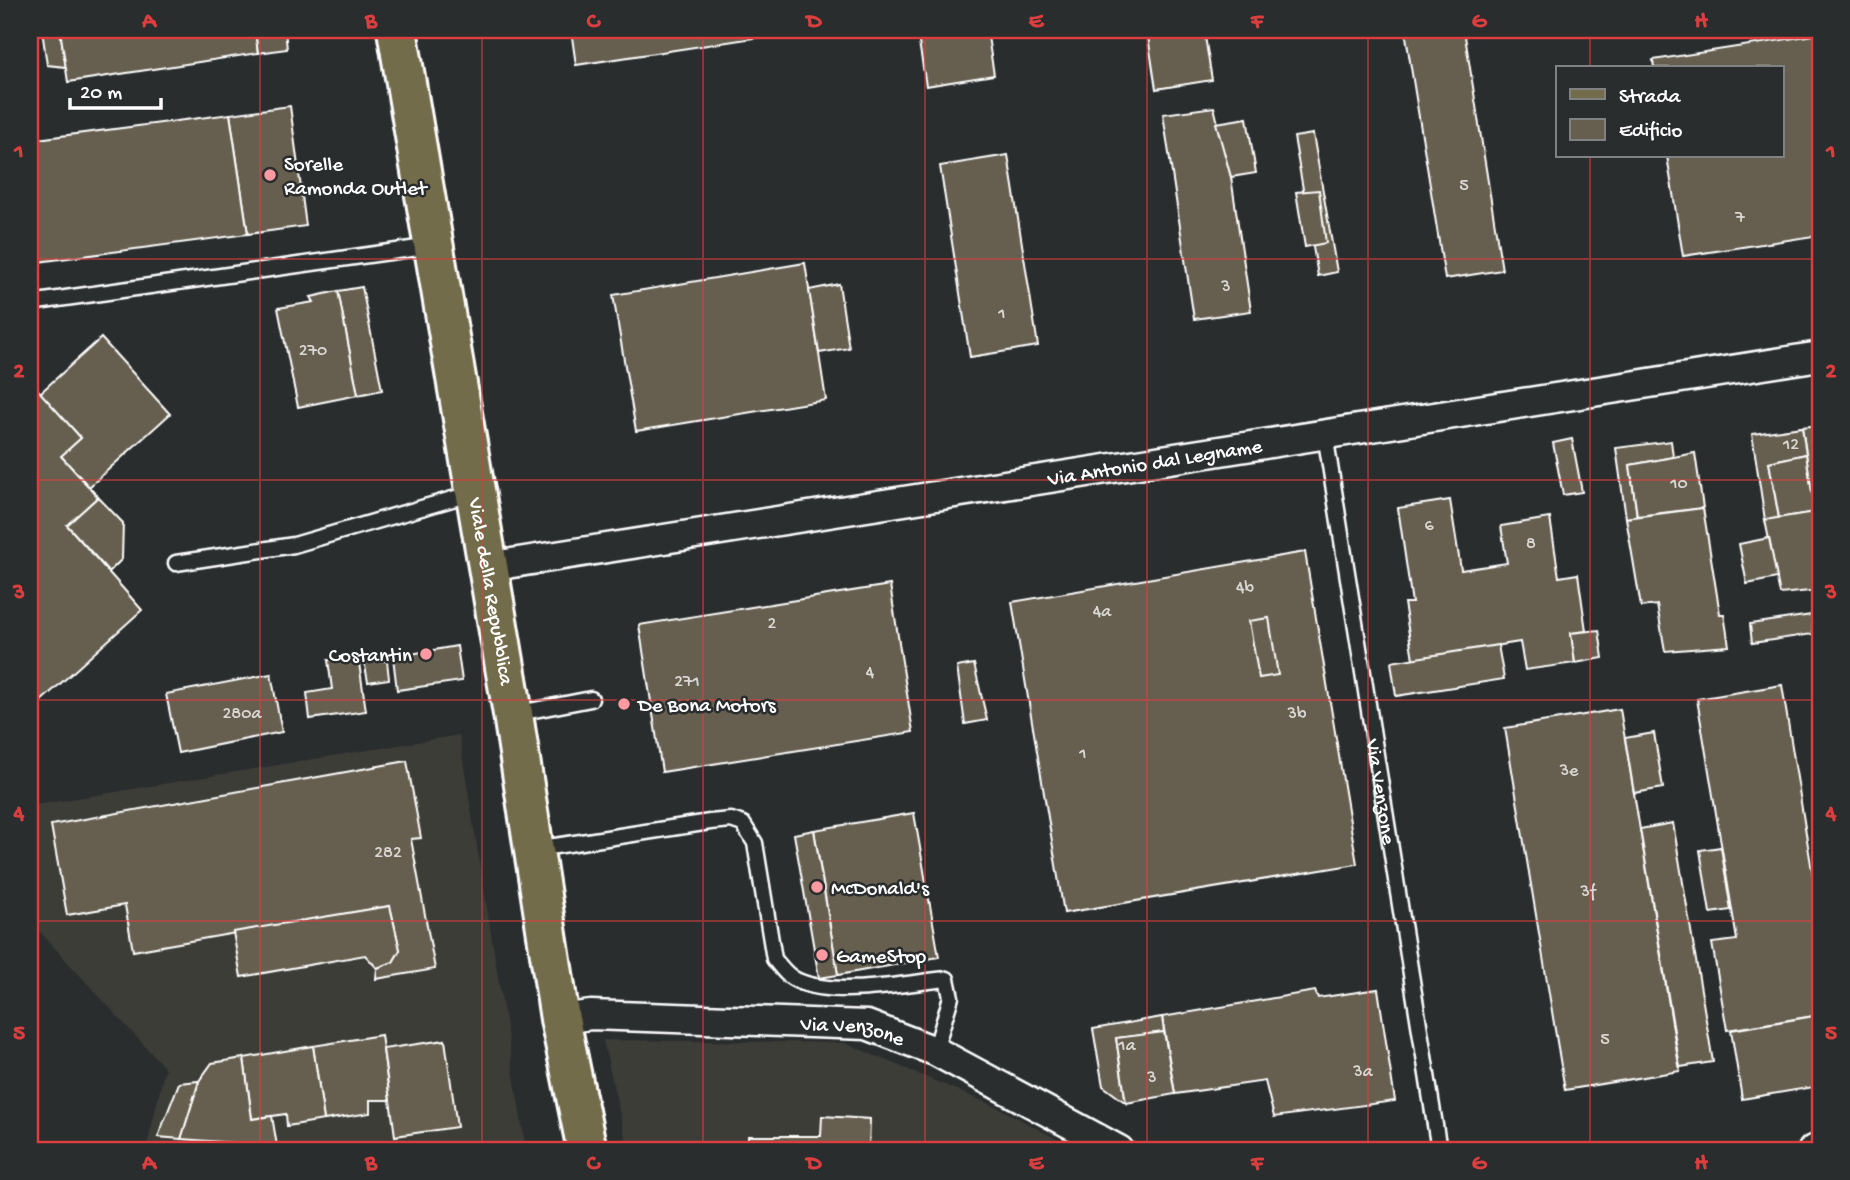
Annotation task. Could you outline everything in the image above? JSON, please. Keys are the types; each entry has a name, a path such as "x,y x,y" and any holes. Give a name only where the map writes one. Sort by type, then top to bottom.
{"main road":[{"name":"Viale della Repubblica","path":"397,30 513,714 531,850 560,1018 587,1150"}],"street":[{"name":"Via Antonio dal Legname","path":"487,568 1820,356"},
{"name":"Via Venzone","path":"560,1018 591,1015 847,1022 867,1025 934,1051 1119,1150"},
{"path":"1813,1150 1820,1149"}],"lane":[{"path":"30,303 433,246"},
{"name":"Via Venzone","path":"1325,434 1440,1150"},
{"path":"176,563 294,545 474,492"},
{"path":"513,714 591,699"},
{"path":"531,850 710,822 731,820 743,824 755,843 774,958 785,973 798,981 837,988 947,979 951,997 934,1051"}],"shaded area":[{"path":"459,735 526,1150 146,1150 165,1068 30,921 30,806"},
{"path":"603,1040 845,1043 999,1108 1077,1150 628,1150"}],"building":[{"path":"42,30 60,30 66,67 47,65"},
{"path":"60,30 255,30 258,53 68,82"},
{"path":"255,30 285,30 287,49 258,53"},
{"path":"571,30 766,30 767,36 576,65"},
{"path":"917,30 987,30 994,75 926,86"},
{"path":"1147,30 1204,30 1212,80 1156,89"},
{"path":"1405,30 1464,30 1502,270 1445,279"},
{"path":"1820,34 1820,235 1683,256 1667,158 1784,158 1784,66 1654,66 1653,60"},
{"path":"290,106 306,226 248,234 230,114"},
{"path":"1214,107 1231,177 1251,311 1194,319 1163,114"},
{"path":"230,114 248,234 30,263 30,140"},
{"path":"1247,118 1256,173 1231,177 1216,123"},
{"path":"1313,134 1337,272 1318,276 1294,137"},
{"path":"1008,155 1038,346 970,357 940,166"},
{"path":"1319,190 1326,243 1305,247 1296,192"},
{"path":"805,263 826,400 636,431 613,295"},
{"path":"839,284 849,348 819,353 809,290"},
{"path":"362,287 382,390 358,395 338,291"},
{"path":"338,291 358,395 298,407 278,308 314,302 311,297"},
{"path":"101,338 170,414 89,487 61,456 81,438 40,393"},
{"path":"30,381 81,438 61,456 98,497 67,525 142,610 30,711"},
{"path":"1820,425 1820,506 1814,507 1802,427"},
{"path":"1802,427 1806,454 1769,462 1779,518 1765,520 1752,434"},
{"path":"1572,439 1582,492 1563,495 1553,443"},
{"path":"1671,441 1673,457 1630,465 1637,516 1626,518 1616,448"},
{"path":"1695,453 1703,508 1637,516 1630,465"},
{"path":"1806,454 1815,512 1779,518 1769,462"},
{"path":"98,497 123,523 122,559 109,572 67,525"},
{"path":"1450,500 1461,570 1507,563 1501,526 1550,518 1559,577 1578,574 1586,631 1571,633 1575,663 1525,670 1520,642 1413,659 1404,603 1412,603 1398,508"},
{"path":"1820,506 1820,590 1780,594 1765,520 1815,512 1814,507"},
{"path":"1703,508 1720,614 1724,614 1729,646 1665,651 1657,605 1641,607 1626,518"},
{"path":"1769,538 1777,578 1747,584 1739,544"},
{"path":"1305,552 1357,864 1064,913 1012,602"},
{"path":"890,585 913,732 662,772 639,625"},
{"path":"1812,615 1813,634 1752,643 1750,624"},
{"path":"1269,618 1278,675 1259,678 1249,621"},
{"path":"1599,630 1603,658 1575,663 1571,633"},
{"path":"1498,645 1504,679 1396,696 1391,662"},
{"path":"457,646 462,681 397,690 393,657"},
{"path":"358,656 366,711 310,719 307,693 332,689 328,660"},
{"path":"364,660 387,661 389,679 368,682"},
{"path":"974,664 987,720 965,724 957,667"},
{"path":"271,674 282,732 178,753 166,694"},
{"path":"1782,685 1820,920 1820,1015 1727,1030 1712,943 1737,940 1697,699"},
{"path":"1620,709 1680,1071 1565,1090 1505,728"},
{"path":"1654,733 1663,788 1634,793 1625,738"},
{"path":"407,761 421,838 411,839 435,969 376,979 377,968 393,962 400,950 390,906 133,951 125,905 67,915 51,825"},
{"path":"914,813 939,957 838,975 814,830"},
{"path":"1673,823 1713,1062 1680,1067 1640,829"},
{"path":"814,830 838,975 819,978 794,834"},
{"path":"1721,847 1731,910 1710,913 1700,850"},
{"path":"390,906 400,950 393,962 377,968 365,955 241,977 233,932"},
{"path":"1378,989 1395,1101 1274,1117 1265,1081 1175,1094 1162,1017 1315,991 1318,998"},
{"path":"1820,1015 1820,1086 1742,1099 1731,1030"},
{"path":"1162,1017 1164,1032 1116,1038 1126,1103 1103,1086 1093,1029"},
{"path":"1164,1032 1175,1094 1126,1103 1116,1038"},
{"path":"381,1035 390,1100 370,1100 370,1113 324,1120 313,1046"},
{"path":"445,1040 457,1127 395,1136 383,1049"},
{"path":"313,1046 324,1120 287,1126 286,1114 252,1119 244,1058"},
{"path":"244,1058 252,1119 272,1116 277,1146 181,1139 199,1081 212,1063"},
{"path":"199,1081 181,1139 158,1137 179,1083"},
{"path":"822,1116 870,1119 869,1149 885,1150 748,1150 748,1136 821,1136"}],"place":[{"name":"Sorelle Ramonda Outlet","path":"270,175"},
{"name":"Costantin","path":"426,654"},
{"name":"De Bona Motors","path":"624,704"},
{"name":"McDonald's","path":"817,887"},
{"name":"GameStop","path":"822,955"}]}
